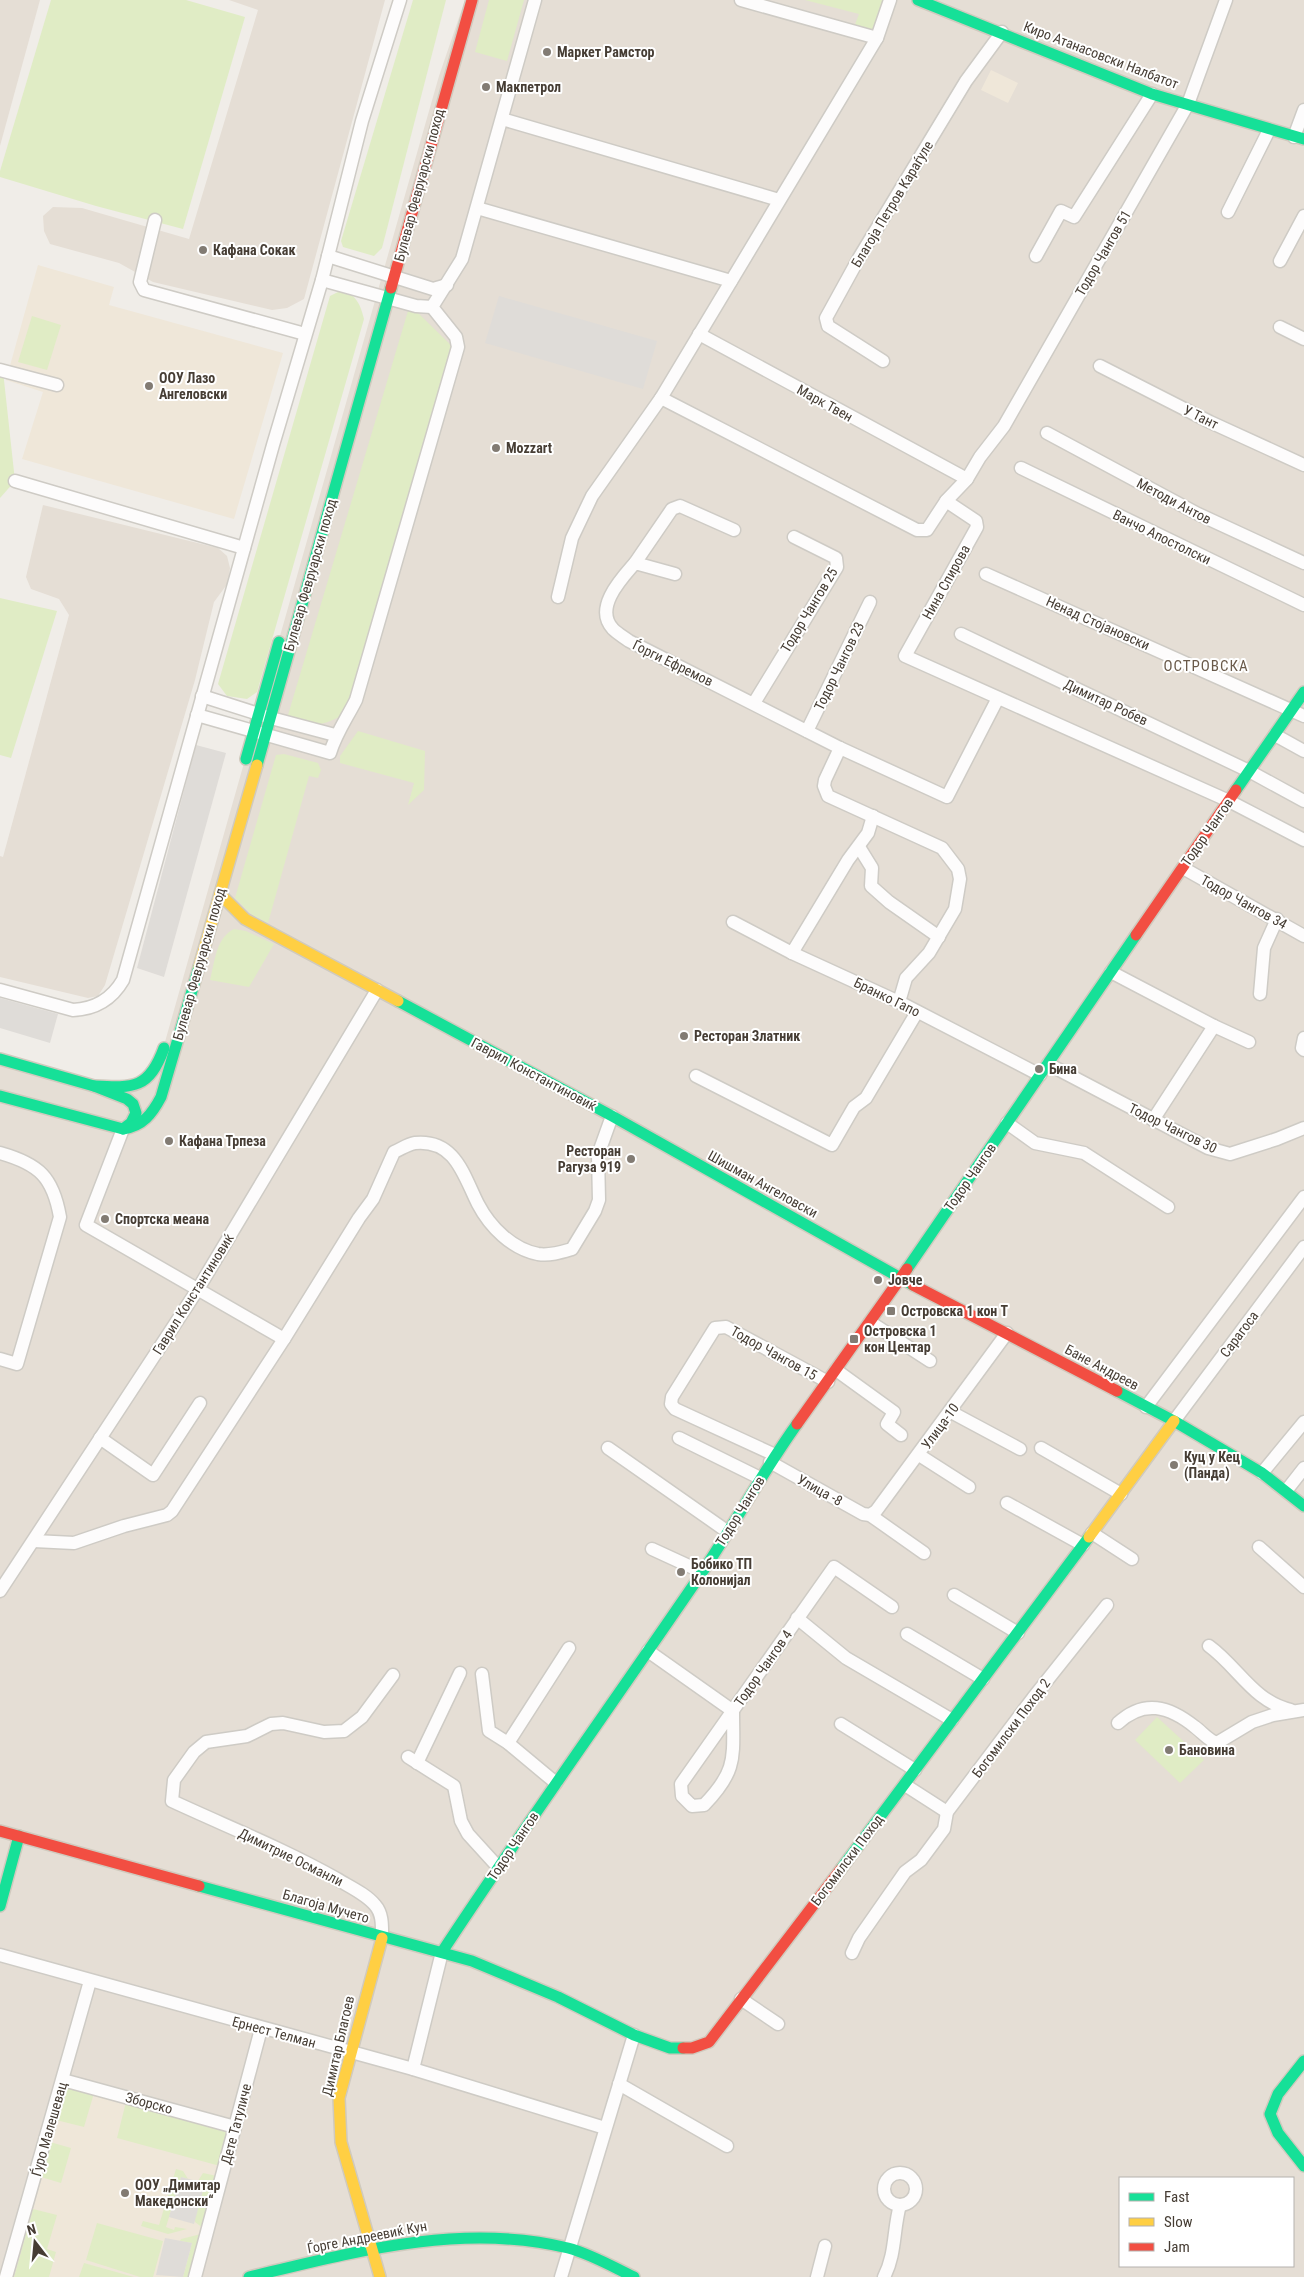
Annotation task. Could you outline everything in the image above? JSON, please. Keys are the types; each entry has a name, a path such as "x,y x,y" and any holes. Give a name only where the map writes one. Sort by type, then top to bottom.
{"street":[{"path":"0,990 73,1010 99,1004 123,980 196,714 322,280 362,120 400,0"},
{"name":"Булевар Февруарски поход","path":"412,171 461,0"},
{"name":"Булевар Февруарски поход","path":"264,716 388,276 472,0"},
{"path":"432,307 433,302 448,284 462,259 535,0"},
{"path":"741,0 876,38"},
{"path":"558,597 572,538 592,496 661,398 876,38 890,0"},
{"name":"Киро Атанасовски Налбатот","path":"918,0 1002,32 1152,94 1299,138"},
{"name":"Тодор Чангов 51","path":"946,501 967,479 980,457 1004,426 1188,104 1226,0"},
{"name":"Благоја Петров Караѓуле","path":"883,361 828,326 826,318 859,258 966,80 1002,32"},
{"path":"1036,256 1061,211 1074,217 1152,94"},
{"path":"1299,138 1304,110"},
{"path":"502,119 779,200"},
{"path":"1228,212 1269,130"},
{"path":"476,208 731,281"},
{"path":"1280,261 1304,216"},
{"path":"154,220 140,282 144,290 305,334"},
{"name":"Булевар Февруарски поход","path":"388,276 393,236"},
{"path":"328,256 433,289 441,289 448,284"},
{"path":"196,714 330,753 335,734 347,718 356,700 366,670 458,347 456,337 432,307 416,306 322,280"},
{"name":"Булевар Февруарски поход","path":"365,337 382,297"},
{"path":"1280,327 1304,339"},
{"name":"Марк Твен","path":"699,334 967,479"},
{"name":"У Тант","path":"1100,366 1210,422 1304,465"},
{"path":"0,370 57,385"},
{"path":"661,398 917,530 927,530 946,501"},
{"name":"Методи Антов","path":"1046,433 1198,514 1304,563"},
{"name":"Ванчо Апостолски","path":"1021,468 1304,605"},
{"path":"15,481 244,548"},
{"name":"Нина Спирова","path":"946,501 976,520 977,527 905,656 1229,801 1304,840"},
{"path":"675,574 635,563 672,508 680,506 734,530"},
{"name":"Тодор Чангов 25","path":"754,703 837,567 836,558 794,538"},
{"name":"Ѓорги Ефремов","path":"635,563 614,589 608,602 608,619 613,629 629,641 840,748 948,796 998,698"},
{"name":"Ненад Стојановски","path":"986,574 1304,716"},
{"name":"Тодор Чангов 23","path":"807,731 870,602"},
{"name":"Булевар Февруарски поход","path":"123,1130 136,1128 146,1121 161,1097 220,894 264,716 282,630"},
{"name":"Димитар Робев","path":"962,634 1249,771 1304,801"},
{"name":"Тодор Чангов","path":"413,2069 442,1952 498,1867 702,1572 760,1478 870,1322 1304,692"},
{"path":"202,696 264,716 335,734"},
{"name":"Булевар Февруарски поход","path":"243,770 260,733"},
{"path":"1275,735 1304,751"},
{"path":"840,748 825,780 826,793 830,799 873,816 942,848 958,869 960,879 957,900 929,953 906,978 899,1002"},
{"path":"792,953 848,860 868,833 873,816"},
{"path":"859,847 872,868 871,886 889,902 939,937"},
{"name":"Булевар Февруарски поход","path":"94,1086 130,1088 144,1082 154,1073 159,1063 219,854"},
{"name":"Тодор Чангов 34","path":"1183,868 1277,919 1304,936"},
{"name":"Гаврил Константиновиќ","path":"220,894 245,919 612,1116"},
{"path":"210,927 225,922 245,919"},
{"path":"1260,994 1264,948 1277,919"},
{"name":"Бранко Гапо","path":"733,922 792,953 1044,1070"},
{"path":"1111,972 1214,1026 1249,1042"},
{"name":"Гаврил Константиновиќ","path":"0,1591 198,1288 376,990"},
{"path":"696,1076 832,1145 854,1107 866,1098 917,1012"},
{"path":"1153,1120 1214,1026"},
{"path":"1304,1038 1302,1048 1304,1050"},
{"path":"0,1059 94,1086 127,1099 133,1104 136,1113 123,1130 86,1225 284,1339"},
{"name":"Тодор Чангов 30","path":"1044,1070 1153,1120 1208,1148 1230,1154 1304,1128"},
{"path":"0,1096 123,1130"},
{"path":"34,1541 74,1543 124,1526 167,1515 284,1339 359,1218 374,1199 394,1152 413,1144 424,1143 442,1148 458,1162 468,1178 477,1203 502,1236 538,1254 554,1253 572,1249 595,1211 600,1186 598,1155 612,1116"},
{"name":"Шишман Ангеловски","path":"612,1116 900,1278"},
{"path":"1007,1123 1035,1143 1084,1153 1168,1207"},
{"path":"0,1152 22,1159 43,1173 56,1196 60,1217 17,1364 0,1359"},
{"path":"1146,1406 1304,1197"},
{"name":"Сарагоса","path":"1174,1421 1304,1247"},
{"name":"Бане Андреев","path":"900,1278 1174,1421 1262,1472 1304,1506"},
{"path":"870,1322 930,1361"},
{"name":"Тодор Чангов 15","path":"720,1326 726,1327 828,1382"},
{"name":"Улица -8","path":"720,1326 714,1328 672,1397 671,1404 675,1409 773,1459 863,1514 870,1515 924,1553"},
{"name":"Улица-10","path":"870,1515 876,1511 919,1455 1007,1333"},
{"path":"836,1370 894,1412 887,1424 901,1436"},
{"path":"100,1438 153,1475 200,1403"},
{"path":"951,1412 1020,1449"},
{"name":"Богомилски Поход","path":"634,2035 670,2048 692,2048 709,2042 905,1785 1122,1494 1174,1421"},
{"path":"1262,1472 1304,1422"},
{"path":"679,1438 760,1478"},
{"path":"608,1448 728,1532"},
{"path":"1041,1448 1122,1494"},
{"path":"919,1455 969,1487"},
{"path":"1286,1491 1304,1468"},
{"path":"1006,1503 1083,1545"},
{"path":"1092,1533 1132,1559"},
{"path":"1259,1547 1304,1587"},
{"path":"652,1549 702,1572"},
{"path":"797,1618 834,1567 892,1607"},
{"path":"954,1595 1018,1632"},
{"name":"Богомилски Поход 2","path":"852,1953 859,1938 905,1872 921,1860 944,1828 947,1812 1033,1698 1107,1606"},
{"name":"Тодор Чангов 4","path":"648,1651 733,1711 797,1618 846,1658 952,1720"},
{"path":"907,1634 983,1678"},
{"path":"1209,1646 1226,1660 1241,1679 1265,1699 1282,1707 1301,1711"},
{"path":"508,1743 569,1648"},
{"path":"460,1674 413,1760 454,1781 464,1828 498,1867"},
{"path":"482,1674 489,1731 508,1743 556,1783"},
{"name":"Димитрие Османли","path":"382,1938 382,1922 379,1912 375,1905 359,1892 286,1852 172,1801 174,1780 194,1752 206,1742 247,1736 271,1724 283,1722 324,1732 344,1731 362,1717 393,1675"},
{"path":"1118,1723 1131,1712 1159,1708 1185,1719 1215,1744 1252,1722 1273,1715 1301,1711"},
{"path":"733,1711 731,1768 704,1805 692,1806 682,1796 682,1784 733,1711"},
{"path":"841,1724 915,1770"},
{"path":"905,1785 947,1812"},
{"name":"Благоја Мучето","path":"0,1831 382,1938 442,1952 501,1972 558,1996 634,2035"},
{"path":"0,1906 19,1836"},
{"name":"Димитар Благоев","path":"380,2277 341,2142 339,2098 382,1938"},
{"name":"Ернест Телман","path":"0,1955 413,2069 605,2128"},
{"name":"Ѓуро Малешевац","path":"6,2277 90,1980"},
{"path":"741,1999 778,2024"},
{"name":"Дете Татуличе","path":"195,2277 261,2028"},
{"path":"561,2277 634,2035"},
{"path":"1304,2061 1269,2106 1271,2124 1304,2166"},
{"name":"Зборско","path":"63,2080 235,2127"},
{"path":"619,2084 727,2146"},
{"path":"884,2277 894,2252 896,2219 900,2205"},
{"name":"Ѓорге Андреевиќ Кун","path":"253,2277 285,2273 373,2249 438,2238 462,2238 509,2239 570,2248 634,2277"},
{"path":"817,2277 825,2246"}],"shaded area":[{"path":"0,0 40,0 0,146"},
{"path":"229,0 385,0 304,299 287,308 272,310 153,282 119,263 50,244 44,231 43,216 53,207 82,208 189,239 258,10"},
{"path":"465,0 1304,0 1304,2277 0,2277 0,1059 130,1088 159,1063 439,76"},
{"path":"991,70 1018,83 1008,103 981,90"},
{"name":"ООУ Лазо Ангеловски","path":"38,265 114,287 109,305 283,353 234,519 22,459 43,392 6,380"},
{"path":"499,296 657,341 643,389 485,343"},
{"path":"43,505 218,548 227,556 230,568 228,583 214,602 195,680 105,985 98,996 88,998 0,977 0,856 3,857 69,615 59,599 31,589 26,577"},
{"path":"196,745 226,753 164,977 137,968"},
{"path":"0,998 58,1014 50,1043 0,1028"},
{"name":"ООУ „Димитар Македонски“","path":"74,2087 227,2132 189,2277 14,2277 67,2088"},
{"path":"181,2177 205,2183 194,2224 169,2217"},
{"path":"165,2238 192,2243 183,2277 156,2275"}],"green space":[{"path":"51,0 186,0 245,17 183,229 96,206 0,177 0,171"},
{"path":"413,0 446,0 382,248 374,256 343,247 341,241"},
{"path":"489,0 524,0 507,61 475,52"},
{"path":"805,0 883,0 885,8 875,30 854,27 859,14"},
{"path":"342,290 357,301 364,319 257,692 247,699 227,696 218,684 330,296"},
{"path":"408,311 416,311 457,351 347,711 334,720 309,725 294,720 288,715"},
{"path":"32,316 61,325 47,370 18,362"},
{"path":"0,370 3,371 15,481 0,498"},
{"path":"0,598 57,611 11,758 0,755"},
{"path":"358,731 425,751 424,790 408,805 414,783 340,763 340,756"},
{"path":"284,754 318,763 321,770 318,778 309,776 268,923 252,915 235,898 276,755"},
{"path":"234,929 246,931 274,944 249,987 210,980 220,944 223,938"},
{"name":"Бановина","path":"1157,1717 1204,1760 1180,1783 1135,1740"},
{"path":"74,2087 94,2093 84,2127 56,2120 62,2094 67,2088"},
{"path":"126,2102 225,2129 228,2136 220,2166 117,2138"},
{"path":"50,2142 71,2148 61,2183 41,2177"},
{"path":"176,2169 183,2171 188,2179 181,2177 166,2227 174,2230 175,2227 187,2229 168,2234 141,2226 143,2221 159,2225"},
{"path":"203,2173 217,2176 203,2228 195,2222 195,2218 205,2183 198,2181"},
{"path":"33,2209 57,2215 47,2249 56,2252 49,2277 14,2277"},
{"path":"97,2223 163,2241 153,2277 140,2277 86,2260"},
{"path":"201,2234 189,2277 183,2277 192,2243 180,2241 181,2239"},
{"path":"84,2263 134,2277 79,2277"}],"traffic: fast":[{"path":"918,0 1152,94 1304,139"},
{"path":"257,765 391,288"},
{"path":"246,759 279,642"},
{"path":"1236,790 1304,692"},
{"path":"907,1269 1136,935"},
{"path":"0,1096 123,1129 141,1122 150,1114 161,1097 199,967"},
{"path":"398,1001 612,1116 913,1285"},
{"path":"94,1086 130,1086 146,1079 152,1072 164,1048"},
{"path":"0,1059 94,1086 127,1099 133,1104 136,1113 131,1123 123,1129"},
{"path":"1117,1391 1174,1421 1262,1473 1304,1506"},
{"path":"442,1952 538,1809 701,1574 797,1424"},
{"path":"841,1869 1089,1537"},
{"path":"0,1906 19,1836"},
{"path":"199,1886 472,1961 558,1997 634,2035 670,2048 683,2048"},
{"path":"1304,2061 1278,2094 1270,2114 1278,2133 1304,2166"},
{"path":"249,2277 328,2258 407,2243 447,2239 488,2238 528,2241 568,2248 593,2257 634,2277"}],"traffic: slow":[{"path":"199,967 257,765"},
{"path":"220,894 245,919 398,1001"},
{"path":"1089,1537 1174,1421"},
{"path":"380,2277 341,2142 339,2098 382,1938"}],"traffic: jam":[{"path":"391,288 472,0"},
{"path":"1136,935 1236,790"},
{"path":"797,1424 907,1269"},
{"path":"913,1285 1117,1391"},
{"path":"0,1831 199,1886"},
{"path":"683,2048 692,2048 709,2042 841,1869"}],"place":[{"name":"Маркет Рамстор","path":"547,52"},
{"name":"Макпетрол","path":"486,87"},
{"name":"Кафана Сокак","path":"203,250"},
{"name":"ООУ Лазо Ангеловски","path":"149,386"},
{"name":"Mozzart","path":"496,448"},
{"name":"Ресторан Златник","path":"684,1036"},
{"name":"Бина","path":"1039,1069"},
{"name":"Кафана Трпеза","path":"169,1141"},
{"name":"Ресторан Рагуза 919","path":"631,1159"},
{"name":"Спортска меана","path":"105,1219"},
{"name":"Јовче","path":"878,1280"},
{"name":"Островска 1 кон T","path":"891,1311"},
{"name":"Островска 1 кон Центар","path":"854,1339"},
{"name":"Куц у Кец (Панда)","path":"1174,1465"},
{"name":"Бобико ТП Колонијал","path":"681,1572"},
{"name":"Бановина","path":"1169,1750"},
{"name":"ООУ „Димитар Македонски“","path":"125,2193"}],"district":[{"name":"ОСТРОВСКА","path":"1206,666"}]}
